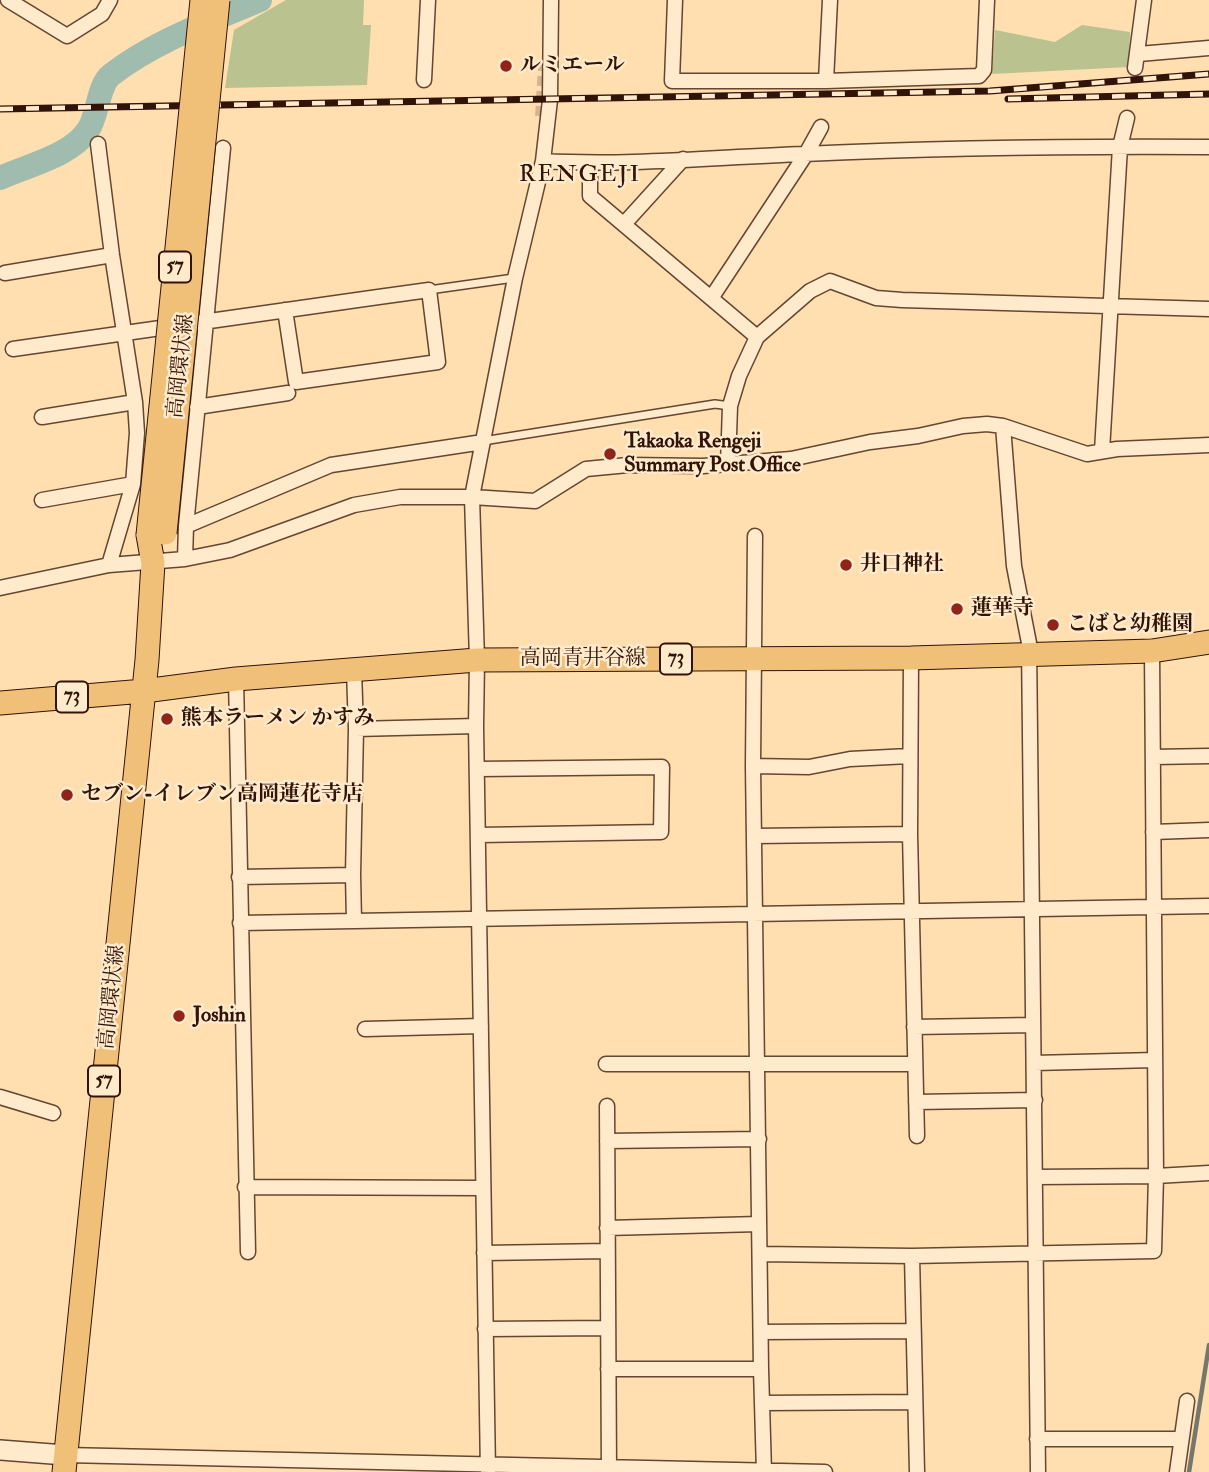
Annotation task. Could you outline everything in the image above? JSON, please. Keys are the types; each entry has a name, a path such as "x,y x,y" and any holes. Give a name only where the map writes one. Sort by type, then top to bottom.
{"main road":[{"name":"高岡環状線","path":"166,531 202,0"},
{"name":"高岡環状線","path":"65,1464 144,691 153,563 166,531 218,0"},
{"name":"高岡青井谷線","path":"0,703 144,691 236,679 477,660 911,658 1152,651 1209,642"}],"street":[{"path":"8,0 67,36 102,14 110,0"},
{"path":"424,80 428,0"},
{"path":"488,1468 477,660 472,497 515,278 543,161 550,100 551,0"},
{"path":"675,0 672,81 825,81 979,76 984,70 987,0"},
{"path":"825,81 830,0"},
{"path":"1144,0 1137,61 1209,48"},
{"path":"1102,451 1120,147 1127,118"},
{"path":"712,297 821,127"},
{"path":"98,144 135,402 137,433 133,484 109,565"},
{"path":"543,161 590,164 806,154 1209,147"},
{"path":"185,559 166,531 197,407 223,148"},
{"path":"624,223 683,159"},
{"path":"590,164 590,196 758,337"},
{"path":"5,274 112,255"},
{"path":"728,464 730,406 739,376 758,337 810,291 830,281 876,298 902,300 1209,309"},
{"path":"13,349 205,321 429,290 438,362 296,382 285,310"},
{"path":"197,407 288,393"},
{"path":"43,417 135,402"},
{"path":"0,588 109,565 153,563 230,550 354,505 400,497 472,497 535,501 586,469 628,465 703,466 790,459 963,426 1003,426 1087,454 1129,448 1209,445"},
{"path":"1003,426 1014,566 1029,643 1038,1472"},
{"path":"166,531 331,465 483,442"},
{"path":"42,500 133,484"},
{"path":"755,537 753,766 764,1472"},
{"path":"760,1254 912,1256 1154,1251 1156,1176 1152,651"},
{"path":"911,658 909,756 917,1136"},
{"path":"354,670 354,920"},
{"path":"236,679 248,1252"},
{"path":"356,729 477,726"},
{"path":"753,766 809,767 850,759 909,756"},
{"path":"1153,757 1209,756"},
{"path":"478,769 662,767 661,832 479,835"},
{"path":"1153,832 1209,830"},
{"path":"755,836 910,834"},
{"path":"239,877 353,875"},
{"path":"240,923 1209,906"},
{"path":"914,1027 1033,1025"},
{"path":"365,1028 481,1026"},
{"path":"1034,1063 1155,1060"},
{"path":"606,1064 915,1064"},
{"path":"0,1097 53,1113"},
{"path":"916,1102 1035,1100"},
{"path":"607,1106 609,1469"},
{"path":"607,1141 759,1139"},
{"path":"1035,1177 1209,1173"},
{"path":"245,1187 483,1188"},
{"path":"607,1227 759,1224"},
{"path":"484,1253 607,1251"},
{"path":"912,1256 917,1472"},
{"path":"485,1329 608,1328"},
{"path":"761,1332 913,1331"},
{"path":"608,1369 761,1369"},
{"path":"1177,1472 1188,1401"},
{"path":"762,1403 915,1402"},
{"path":"1037,1439 1181,1439"},
{"path":"0,1450 65,1464 825,1472"}],"lane":[{"path":"429,290 515,278"},
{"path":"483,442 715,404 730,406"}],"green space":[{"path":"286,0 364,0 363,25 371,25 367,85 225,88 234,30"},
{"path":"1082,25 1130,32 1129,67 992,74 995,30 1055,42"}],"waterway":[{"path":"0,178 48,159 80,139 91,124 103,86 111,75 128,63 183,33 260,0"},
{"path":"1189,1472 1209,1345"}],"tunnel":[{"path":"540,116 543,67 549,56"}],"railway":[{"path":"0,109 990,91 1209,74"},
{"path":"1008,99 1209,94"}],"place":[{"name":"ルミエール","path":"506,66"},
{"name":"Takaoka Rengeji Summary Post Office","path":"610,454"},
{"name":"井口神社","path":"846,565"},
{"name":"蓮華寺","path":"957,609"},
{"name":"こばと幼稚園","path":"1053,625"},
{"name":"熊本ラーメン かすみ","path":"167,719"},
{"name":"セブン-イレブン高岡蓮花寺店","path":"67,795"},
{"name":"Joshin","path":"179,1016"}],"district":[{"name":"RENGEJI","path":"580,176"}]}
